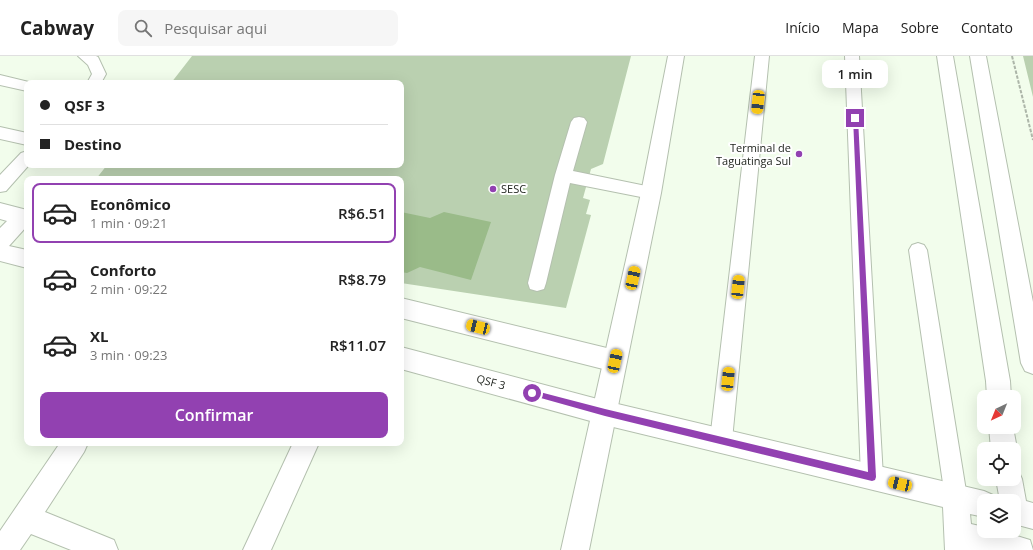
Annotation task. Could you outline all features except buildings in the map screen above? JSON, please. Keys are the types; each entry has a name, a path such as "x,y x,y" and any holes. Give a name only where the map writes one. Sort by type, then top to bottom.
{"street":[{"path":"575,550 651,193 676,56"},
{"path":"945,56 999,390"},
{"path":"978,56 1033,363"},
{"path":"0,211 24,217"},
{"path":"0,242 24,218"},
{"path":"0,252 24,258"},
{"path":"404,309 615,361"},
{"name":"QSF 3","path":"404,359 605,413 977,502"},
{"path":"3,550 26,518 73,446"},
{"path":"256,550 305,446"},
{"path":"956,497 958,542 1020,550"},
{"path":"26,518 104,550"}],"lane":[{"path":"85,56 96,64 98,74 95,80"},
{"path":"721,440 762,56"},
{"path":"852,56 872,477"},
{"path":"0,80 24,85"},
{"path":"537,283 563,175 579,122"},
{"path":"0,132 24,138"},
{"path":"0,186 24,160"},
{"path":"563,175 651,193"},
{"path":"918,250 956,497"}],"path":[{"path":"1012,56 1033,140"}],"shaded area":[{"name":"SESC","path":"192,56 631,56 603,164 591,169 583,198 590,200 586,214 591,215 566,308 404,283 404,176 98,176 105,168 404,168 404,80 173,80"},
{"path":"1023,56 1033,56 1033,97"},
{"path":"444,212 491,222 471,280 420,267 407,273 404,272 404,213 430,218"}],"place":[{"name":"Terminal de Taguatinga Sul","path":"799,154"},
{"name":"SESC","path":"493,189"}],"route":[{"path":"532,393 605,413 872,477 855,118"}]}
